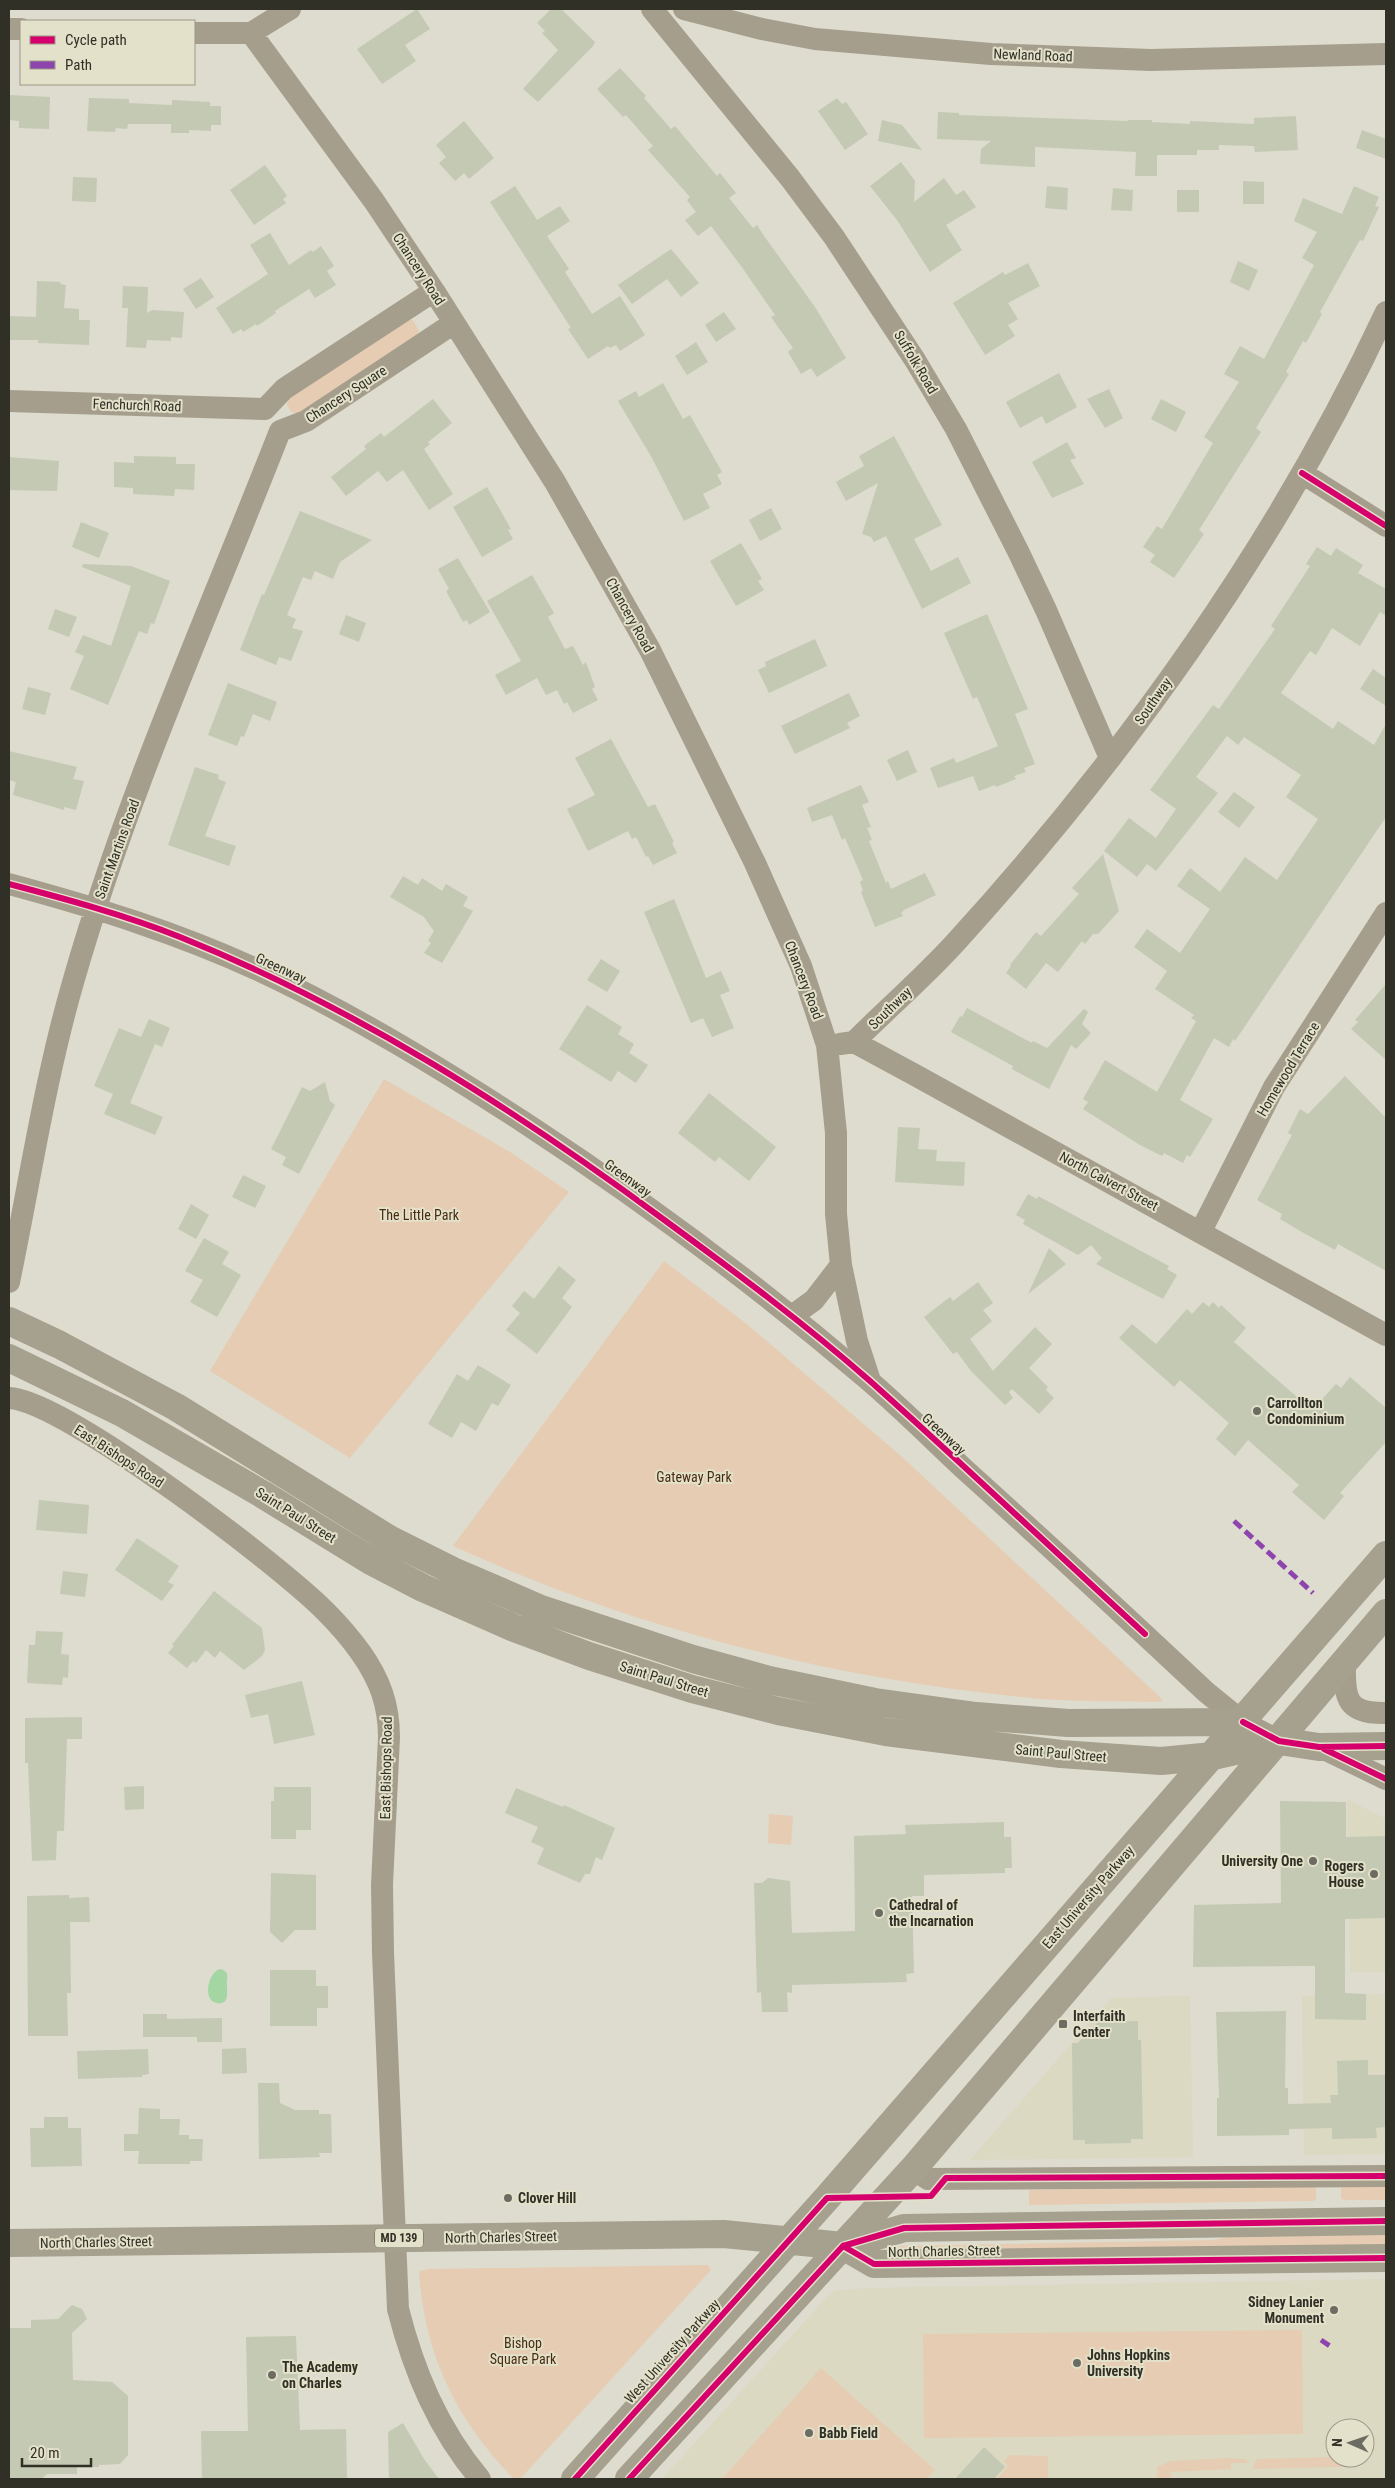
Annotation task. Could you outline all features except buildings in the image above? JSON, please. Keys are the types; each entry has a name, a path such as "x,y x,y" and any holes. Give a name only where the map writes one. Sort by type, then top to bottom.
{"main road":[{"name":"Saint Paul Street","path":"9,1320 176,1407 390,1539 453,1571 541,1608 693,1659 769,1680 875,1702 976,1716 1068,1723 1242,1722"},
{"name":"Saint Paul Street","path":"9,1358 122,1413 262,1494 371,1562 423,1588 514,1628 589,1656 692,1689 778,1711 886,1732 1061,1754 1161,1761 1212,1756 1280,1741 1319,1747 1386,1746"},
{"name":"East University Parkway","path":"789,2240 1242,1722 1386,1554"},
{"path":"629,2479 913,2168 1345,1665 1386,1613"},
{"name":"North Charles Street","path":"9,2243 724,2234 843,2246 904,2228 1386,2221"},
{"name":"West University Parkway","path":"574,2479 789,2240"},
{"name":"North Charles Street","path":"843,2246 874,2264 1386,2258"}],"street":[{"path":"195,33 251,33 290,9"},
{"name":"Suffolk Road","path":"652,9 790,178 834,237 915,360 956,430 1022,560 1110,758"},
{"name":"Newland Road","path":"684,9 762,29 815,39 991,54 1151,60 1386,54"},
{"name":"Chancery Road","path":"251,33 374,201 454,322 554,482 650,650 715,780 794,949 812,993 827,1045 836,1133 836,1214 841,1265 857,1341 870,1381"},
{"path":"280,431 265,409 284,389 434,291"},
{"name":"Southway","path":"854,1042 953,945 1004,888 1110,758 1219,607 1302,474 1386,312"},
{"name":"Chancery Square","path":"280,431 306,421 454,322"},
{"name":"Fenchurch Road","path":"9,401 265,409"},
{"name":"Saint Martins Road","path":"9,1282 49,1075 74,977 96,908 150,757 280,431"},
{"path":"1302,474 1386,526"},
{"name":"Greenway","path":"9,884 96,908 178,936 256,969 378,1030 451,1074 609,1179 792,1316 870,1381 1206,1692 1242,1722 1280,1741"},
{"name":"Homewood Terrace","path":"1201,1231 1274,1087 1385,918"},
{"path":"827,1045 854,1042"},
{"name":"North Calvert Street","path":"854,1042 1201,1231 1386,1335"},
{"path":"792,1316 814,1300 841,1265"},
{"name":"East Bishops Road","path":"9,1398 50,1413 99,1441 188,1501 290,1580 327,1612 360,1651 373,1670 384,1693 389,1716 389,1737 382,1885 383,1953 398,2309 409,2351 435,2414 480,2479"},
{"path":"1345,1665 1344,1689 1348,1700 1363,1712 1386,1713"},
{"path":"1319,1747 1386,1779"},
{"path":"913,2168 928,2179 1386,2176"}],"shaded area":[{"path":"1347,1799 1386,1819 1386,1972 1350,1972"},
{"path":"220,1969 227,1974 227,1993 224,2002 217,2003 209,1997 208,1986 212,1975"},
{"path":"1386,1994 1386,2154 1304,2155 1302,1996"},
{"path":"1190,1996 1193,2157 970,2160 1111,1998"},
{"name":"Johns Hopkins University","path":"1386,2279 1386,2479 662,2479 826,2298 835,2291 865,2288"}],"green space":[{"path":"406,320 413,320 419,331 416,338 298,414 291,412 287,405 289,396"},
{"name":"The Little Park","path":"384,1079 510,1152 569,1192 350,1458 210,1371"},
{"name":"Gateway Park","path":"664,1261 748,1325 901,1456 1163,1700 1159,1702 1042,1699 966,1691 815,1665 667,1627 594,1603 523,1576 453,1546"},
{"path":"769,1814 793,1816 791,1845 768,1843"},
{"path":"1386,2184 1386,2200 1344,2200 1341,2198 1341,2187"},
{"path":"1313,2185 1316,2188 1316,2199 1313,2201 1029,2205 1029,2190"},
{"path":"1386,2228 1386,2251 889,2259 899,2246 1213,2240 1256,2232"},
{"name":"Bishop Square Park","path":"708,2265 711,2270 520,2479 514,2479 493,2457 475,2433 447,2384 436,2358 428,2330 422,2301 419,2271 430,2269"},
{"path":"1302,2330 1303,2434 924,2438 923,2334"},
{"name":"Babb Field","path":"821,2368 935,2470 926,2479 722,2479"},
{"path":"1010,2455 1048,2456 1048,2479 997,2479 1008,2466 1004,2461"},
{"path":"1325,2457 1325,2467 1253,2469 1257,2459"},
{"path":"1245,2459 1249,2463 1231,2463 1231,2469 1171,2472 1171,2479 1157,2479 1157,2467 1171,2461"}],"marked path":[{"path":"1234,1521 1313,1593"},
{"path":"1321,2340 1330,2346"}],"cycle path":[{"path":"1302,473 1386,526"},
{"path":"9,884 138,922 180,937 245,965 308,995 370,1028 490,1099 606,1178 716,1258 794,1318 870,1381 1145,1634"},
{"path":"1243,1722 1279,1741 1319,1747 1386,1746"},
{"path":"1324,1749 1386,1779"},
{"path":"575,2479 827,2198 931,2196 946,2178 1386,2176"},
{"path":"843,2246 904,2228 1386,2221"},
{"path":"843,2246 874,2264 1386,2258"},
{"path":"629,2479 843,2246"}],"place":[{"name":"Carrollton Condominium","path":"1257,1411"},
{"name":"University One","path":"1313,1861"},
{"name":"Rogers House","path":"1374,1874"},
{"name":"Cathedral of the Incarnation","path":"879,1913"},
{"name":"Interfaith Center","path":"1063,2024"},
{"name":"Clover Hill","path":"508,2198"},
{"name":"Sidney Lanier Monument","path":"1334,2310"},
{"name":"Johns Hopkins University","path":"1077,2363"},
{"name":"The Academy on Charles","path":"272,2375"},
{"name":"Babb Field","path":"809,2433"}]}
